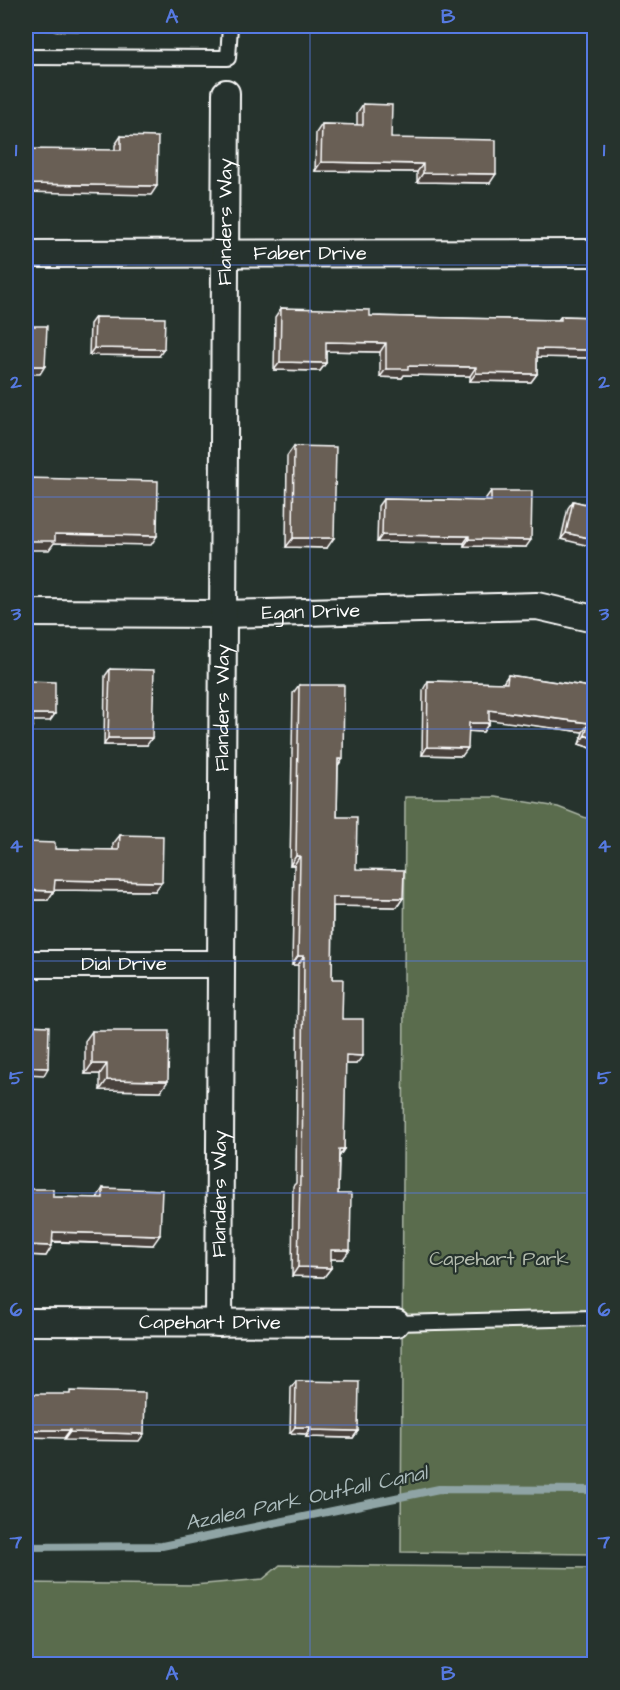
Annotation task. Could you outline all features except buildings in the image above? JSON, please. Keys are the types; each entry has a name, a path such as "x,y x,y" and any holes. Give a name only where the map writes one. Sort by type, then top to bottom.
{"street":[{"name":"Flanders Way","path":"219,1323 226,93"},
{"name":"Faber Drive","path":"26,254 594,253"},
{"name":"Egan Drive","path":"26,613 223,614 537,606 594,619"},
{"name":"Dial Drive","path":"26,964 221,964"},
{"name":"Capehart Drive","path":"26,1322 396,1323"}],"lane":[{"path":"26,57 228,58 230,26"},
{"path":"396,1323 594,1318"}],"green space":[{"name":"Capehart Park","path":"405,797 496,797 558,807 594,821 594,1554 401,1552"},
{"path":"280,1565 594,1568 594,1664 26,1664 26,1583 194,1585 263,1579"}],"waterway":[{"name":"Azalea Park Outfall Canal","path":"26,1547 162,1546 439,1489 594,1490"}]}
